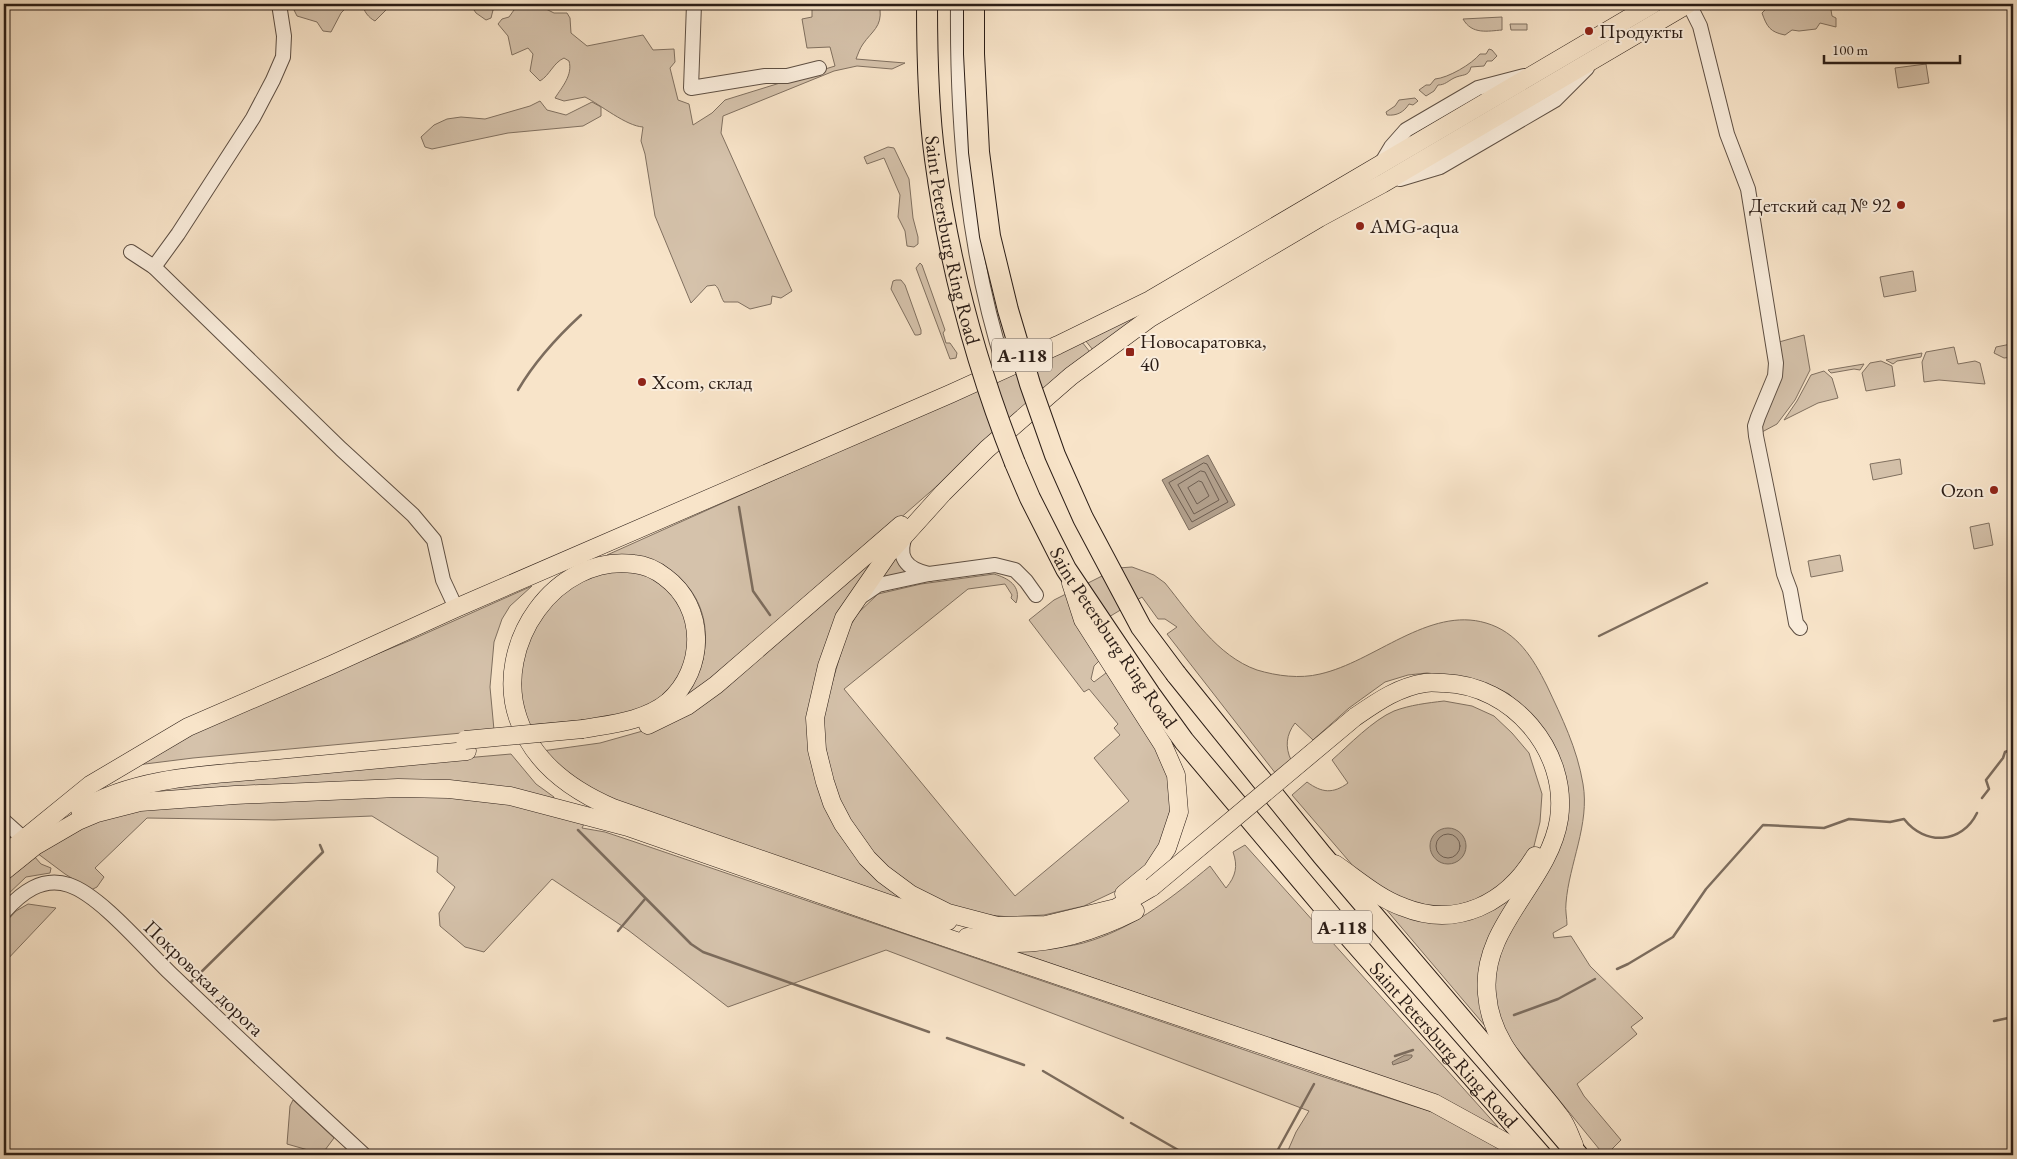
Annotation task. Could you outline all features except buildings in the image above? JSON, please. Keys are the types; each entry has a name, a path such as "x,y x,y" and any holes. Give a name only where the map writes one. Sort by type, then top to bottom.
{"highway":[{"name":"Saint Petersburg Ring Road","path":"927,4 928,82 934,158 954,266 972,342 993,407 1030,498 1066,569 1184,741 1339,925 1542,1155"},
{"name":"Saint Petersburg Ring Road","path":"974,4 974,54 979,152 990,236 1008,310 1030,384 1055,455 1083,518 1141,627 1176,674 1322,855 1578,1155"}],"main road":[{"path":"4,871 29,842 76,795 130,760 188,727 1005,369 1150,300 1653,4"},
{"path":"1001,927 948,913 916,897 892,881 860,849 843,824 832,803 820,762 816,739 815,718 823,678 844,618 888,554 943,493 987,449 1071,376 1136,328 1319,218 1382,184 1689,4"},
{"path":"76,795 113,781 180,766 466,745 583,734 618,734 642,728 674,714 700,698 916,512 943,493"},
{"path":"611,542 592,555 566,568 552,580 527,609 512,638 508,654 504,690 506,707 516,741 524,754 545,778 576,803 628,827"},
{"path":"583,734 658,709 667,703 680,689 692,667 697,635 690,607 682,594 670,581 647,567 637,564 616,563 596,566 563,583 552,591 530,620 515,659 513,687 515,709 527,738 545,764 574,788 614,808 924,916 966,925 1001,927 1046,925 1116,908 1156,891"},
{"path":"1066,569 1083,620 1171,760 1179,790 1179,812 1168,848 1152,871 1121,897 1087,914"},
{"path":"906,924 927,925 961,936 1013,943 1053,941 1100,928 1135,911 1380,700 1399,689 1426,682 1474,687 1509,706 1525,719 1538,734 1548,751 1559,792 1559,817 1548,856 1496,941 1486,974 1487,994 1494,1029 1503,1045 1562,1119 1578,1155"},
{"path":"1322,855 1382,896 1402,907 1424,913 1443,915 1465,912 1497,899 1520,879 1528,868 1544,834 1550,794 1541,763 1524,733 1494,709 1473,699 1452,694 1428,695 1404,700 1357,721"},
{"path":"4,855 45,835 81,809 112,794 143,785 211,775 466,745"},
{"path":"29,842 97,813 140,802 368,788 440,788 492,794 541,803 628,827 906,924 1434,1102 1505,1142 1521,1155"}],"street":[{"path":"154,267 178,234 253,118 273,80 283,57 284,36 279,4"},
{"path":"694,4 691,88 765,76 787,76 820,68"},
{"path":"958,4 961,135 969,206 980,274 1005,369"},
{"path":"1689,4 1700,26 1727,134 1748,189 1776,370 1758,417 1756,436 1784,574 1791,592 1796,623 1800,628"},
{"path":"131,252 154,267 341,449 413,515 434,540 443,580 456,608"},
{"path":"906,534 901,549 907,564 920,572 929,574"},
{"path":"856,601 878,585 929,574 994,565 1015,570 1036,595"},
{"path":"4,821 29,842"},
{"name":"Покровская дорога","path":"4,912 26,891 41,884 54,882 69,885 96,901 364,1155"}],"shaded area":[{"path":"856,3 880,9 878,25 862,46 856,59 905,63 892,69 857,66 834,71 723,116 721,133 792,291 781,298 772,296 771,304 750,309 738,302 724,302 715,285 707,286 691,303 655,216 645,154 641,141 643,127 621,119 585,97 564,101 555,98 568,76 569,61 564,58 560,60 540,81 530,71 533,54 528,48 512,55 508,36 498,24 502,19 509,17 514,10 511,4 536,4 554,13 567,13 570,18 571,33 587,46 643,35 653,50 674,49 675,62 670,68 678,100 689,104 693,125 712,113 725,100 835,66 830,47 807,48 802,19 812,17 812,4"},
{"path":"291,4 350,4 341,13 331,32 323,31 317,22 297,16"},
{"path":"363,4 392,4 375,21 367,14"},
{"path":"470,4 503,4 493,10 491,18 486,20 476,13"},
{"path":"1771,4 1841,4 1831,10 1832,16 1836,18 1836,27 1820,23 1816,29 1792,30 1785,35 1772,30 1766,22 1762,13"},
{"path":"1502,17 1502,30 1491,31 1471,28 1463,19"},
{"path":"1510,24 1527,24 1527,30 1511,30"},
{"path":"1489,49 1497,56 1492,61 1487,61 1484,66 1471,67 1467,74 1454,78 1445,84 1438,85 1434,91 1426,96 1419,90 1426,85 1430,85 1435,79 1459,70 1480,54 1486,54"},
{"path":"1926,64 1929,83 1898,88 1895,68"},
{"path":"1415,98 1418,101 1413,105 1409,104 1397,114 1387,115 1386,112 1395,106 1399,100"},
{"path":"540,101 547,110 566,115 592,102 601,107 601,116 583,126 508,133 432,149 425,147 421,137 434,125 447,119 461,117 485,119 530,106"},
{"path":"888,147 894,148 909,179 913,218 918,237 918,244 914,247 907,246 905,231 898,217 900,195 884,158 867,164 864,157"},
{"path":"920,263 945,330 943,333 946,343 950,343 957,353 956,358 950,359 916,268"},
{"path":"1913,271 1916,291 1884,297 1880,277"},
{"path":"901,280 905,285 921,334 915,335 891,289 893,281"},
{"path":"1140,313 1142,315 1093,350 1085,340"},
{"path":"1804,335 1810,370 1795,400 1777,424 1762,432 1761,427 1779,342"},
{"path":"1082,342 1090,352 713,682 680,703 696,677 703,659 705,636 703,616 695,597 684,582 669,570 651,561 630,557 608,557 607,555"},
{"path":"2011,344 2013,346 2013,357 2004,358 1994,353 1996,347"},
{"path":"1954,347 1958,364 1975,361 1980,363 1985,384 1939,380 1924,382 1922,362 1926,352"},
{"path":"1922,353 1921,357 1897,361 1893,364 1886,360"},
{"path":"1881,361 1892,366 1895,386 1866,391 1862,373 1870,363"},
{"path":"1864,364 1860,370 1854,369 1831,373 1828,370"},
{"path":"1824,371 1832,378 1838,398 1818,403 1784,420 1811,375"},
{"path":"1900,459 1902,474 1873,480 1870,464"},
{"path":"1989,523 1993,545 1974,549 1970,527"},
{"path":"879,554 820,666 827,805 912,906 596,796 542,751 600,743 664,725"},
{"path":"1840,555 1843,571 1811,577 1808,561"},
{"path":"896,557 908,575 881,577"},
{"path":"1132,567 1154,575 1165,583 1195,621 1229,655 1243,664 1272,674 1297,677 1312,676 1340,668 1402,638 1444,622 1465,620 1486,623 1507,633 1523,647 1542,676 1563,722 1577,758 1583,784 1584,814 1568,888 1566,906 1567,925 1553,933 1554,938 1571,936 1590,966 1643,1018 1631,1027 1637,1034 1577,1084 1584,1096 1621,1140 1606,1155 1604,1155 1511,1041 1499,1022 1493,999 1494,963 1562,834 1535,719 1509,694 1487,683 1463,677 1427,673 1408,675 1385,682 1349,708 1313,740 1295,723 1287,741 1291,760 1276,774 1167,634 1177,627 1165,619 1158,619 1142,597 1084,632 1100,660 1094,666 1091,679 1094,682 1110,670 1164,756 1174,797 1158,853 1120,889 1084,906 1044,915 1009,917 969,913 933,899 898,877 870,850 850,821 835,790 825,745 823,714 847,632 857,614 878,594 921,584 994,574 1009,580 1015,587 1017,592 1016,603 1011,598 1012,595 1005,584 968,589 844,689 1015,896 1129,801 1094,758 1120,735 1114,728 1118,724 1089,689 1084,692 1029,620 1054,600 1118,568"},
{"path":"603,570 647,573 678,597 691,628 687,665 663,699 617,717 527,725 521,710 521,665 530,633 559,593"},
{"path":"532,586 510,606 502,619 494,642 490,687 494,730 193,758 137,765 197,732 275,696 411,640"},
{"path":"1444,701 1472,706 1494,716 1512,733 1529,753 1542,794 1540,822 1533,850 1494,894 1444,909 1404,902 1360,874 1292,795 1307,782 1328,791 1343,787 1348,783 1332,760 1362,733 1378,720 1394,711 1425,703"},
{"path":"511,754 536,784 554,797 553,800 497,786 463,782 380,782 140,796 139,792 188,782"},
{"path":"355,796 452,797 511,803 584,824 582,828 605,832 635,842 1315,1074 1435,1113 1513,1155 1286,1155 1296,1132 1309,1111 886,950 728,1007 628,930 552,879 484,952 465,947 440,926 439,913 455,887 437,872 438,857 372,816 274,820 147,818 95,868 104,877 97,887 91,890 37,853 53,841 123,810"},
{"path":"1245,845 1498,1127 1438,1099 1323,1057 1012,950 1074,945 1109,934 1155,909 1210,866 1226,888 1235,871 1233,852"},
{"path":"34,856 41,864 51,868 50,873 26,877 4,898 4,882"},
{"path":"1513,895 1507,911 1486,1027 1385,907 1424,920"},
{"path":"28,904 56,908 4,963 4,924 16,911"},
{"path":"293,1100 334,1138 322,1154 287,1144 290,1106"}],"water":[{"path":"1208,455 1235,505 1189,530 1162,480"},
{"path":"1448,828 1460,834 1466,846 1460,858 1448,864 1436,858 1430,846 1436,834"},
{"path":"1405,1055 1412,1055 1412,1057 1393,1065 1392,1062"}],"waterway":[{"path":"518,390 546,350 581,315"},
{"path":"739,507 753,591 770,615"},
{"path":"1599,636 1707,583"},
{"path":"1982,798 1989,789 1986,780 2003,758 2005,752 2013,749"},
{"path":"1617,969 1673,937 1706,889 1763,825 1824,828 1849,819 1890,822 1904,819 1922,834 1943,838 1953,836 1962,831 1977,813"},
{"path":"578,830 691,944 703,952 929,1032"},
{"path":"189,984 323,852 320,845"},
{"path":"618,931 645,899"},
{"path":"1514,1015 1558,999 1595,979"},
{"path":"1994,1021 2013,1017"},
{"path":"947,1038 1024,1065"},
{"path":"1395,1056 1413,1050"},
{"path":"1043,1071 1123,1118"},
{"path":"1275,1155 1314,1084"},
{"path":"1131,1123 1187,1155"}],"place":[{"name":"Продукты","path":"1589,31"},
{"name":"Детский сад № 92","path":"1901,205"},
{"name":"AMG-aqua","path":"1360,226"},
{"name":"Новосаратовка, 40","path":"1130,352"},
{"name":"Xсom, склад","path":"642,382"},
{"name":"Ozon","path":"1994,490"}]}
